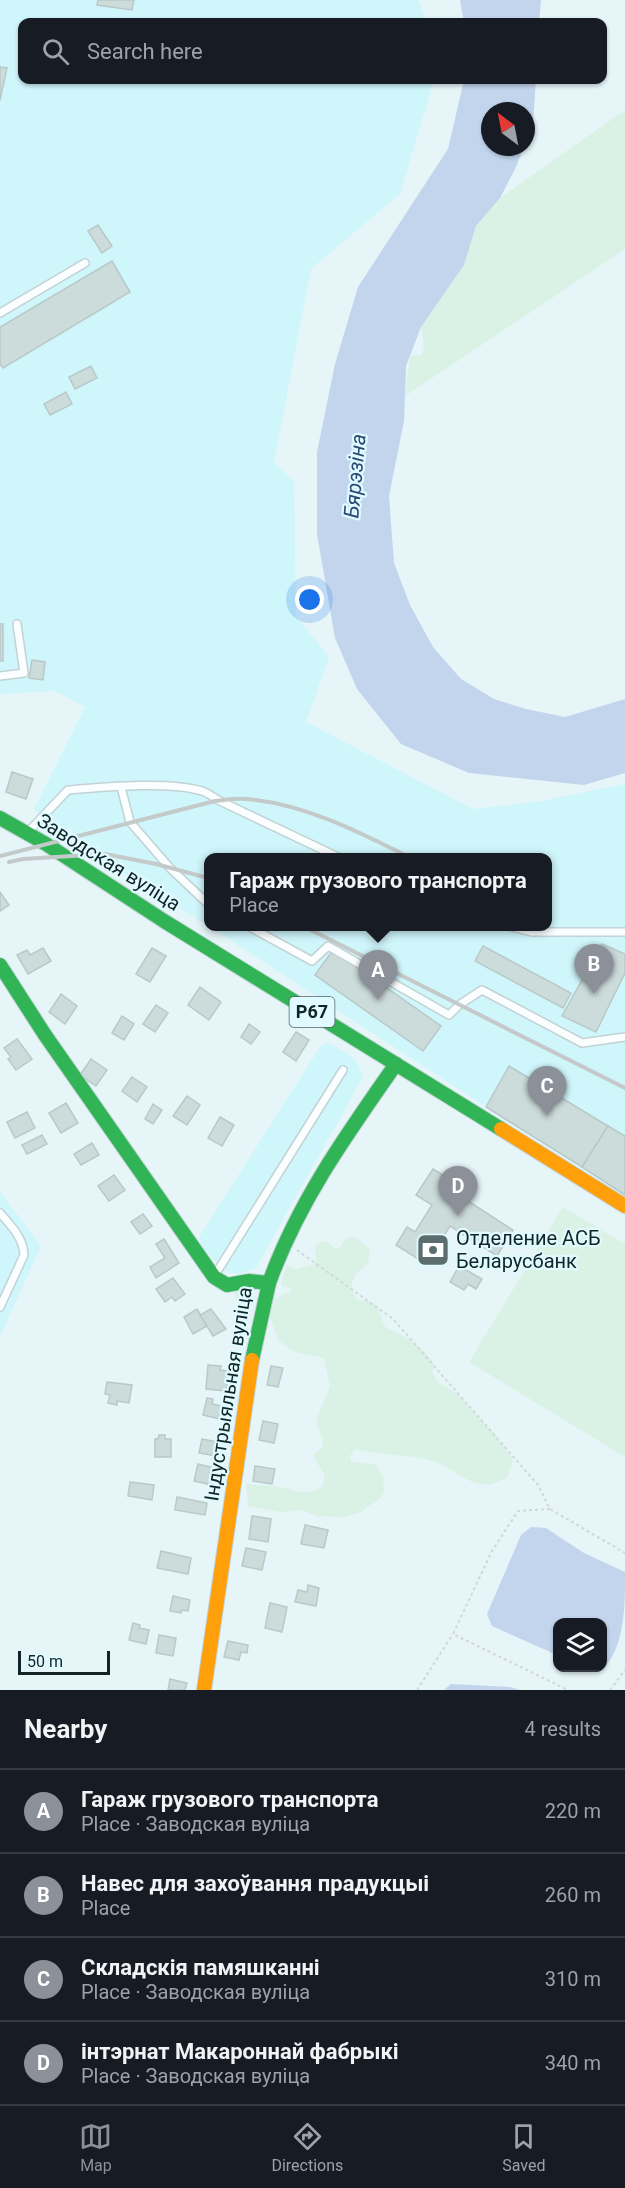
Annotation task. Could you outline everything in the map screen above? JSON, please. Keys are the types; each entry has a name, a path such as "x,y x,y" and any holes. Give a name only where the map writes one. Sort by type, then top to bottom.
{"street":[{"name":"Заводская вуліца","path":"0,818 28,833 164,921 625,1206"},
{"name":"Індустрыяльная вуліца","path":"0,965 45,1035 214,1277 227,1285 249,1281 269,1283 254,1347 204,1690"},
{"path":"269,1283 274,1265 303,1202 396,1064"}],"lane":[{"path":"0,313 86,263"},
{"path":"0,676 24,673 17,624"},
{"path":"122,787 130,822 170,868 204,900"},
{"path":"28,833 68,790 178,787 204,792 329,853"},
{"path":"256,931 312,961 328,946 449,1016 459,1005 482,990 582,1042 625,1037"},
{"path":"527,931 625,932"},
{"path":"214,1277 343,1070"},
{"path":"0,1213 19,1235 24,1246 24,1254 0,1307"}],"path":[{"path":"285,1242 393,1319 537,1485 550,1509 625,1553"},
{"path":"417,1690 453,1634 492,1551 518,1511 550,1509"},
{"path":"453,1634 568,1690"},
{"path":"610,1690 625,1670"}],"shaded area":[{"path":"0,0 418,0 425,18 18,18 18,84 433,84 400,194 311,269 274,462 294,482 296,616 329,657 306,722 473,809 541,801 625,784 625,1195 216,931 552,931 552,853 204,853 204,923 101,859 99,846 76,851 71,829 54,835 48,820 34,809 85,707 55,691 0,694"},
{"path":"328,1043 347,1053 357,1062 363,1077 256,1268 240,1274 227,1272 202,1246 199,1237 320,1047"},
{"path":"0,1192 41,1246 0,1336"}],"green space":[{"path":"625,110 625,249 405,396 410,356 422,355 424,346 421,327 464,265 476,226 500,198"},
{"path":"563,1207 625,1244 625,1457 469,1362"},
{"path":"352,1236 366,1245 370,1251 368,1264 353,1279 352,1288 357,1300 375,1304 385,1327 407,1338 420,1348 435,1367 432,1373 439,1383 460,1396 493,1432 513,1460 507,1478 491,1484 480,1484 429,1460 355,1449 350,1456 351,1462 375,1464 383,1476 384,1491 381,1498 359,1513 342,1517 317,1516 302,1510 280,1512 248,1506 246,1483 275,1486 299,1492 316,1490 323,1486 325,1476 313,1455 322,1448 323,1441 316,1421 330,1386 324,1358 294,1352 278,1340 269,1313 272,1300 292,1291 291,1288 282,1286 281,1282 287,1265 295,1269 313,1265 316,1261 315,1246 326,1242 336,1249"},
{"path":"251,1287 254,1299 246,1307 235,1297 235,1291"}],"water":[{"path":"460,0 541,0 539,18 463,18"},
{"name":"Бярэзіна","path":"463,84 536,84 534,102 481,102 481,156 520,156 500,198 476,226 464,265 421,327 406,366 404,421 389,496 394,563 410,605 433,647 461,679 494,699 526,709 565,717 625,699 625,773 584,785 469,773 401,744 357,689 335,638 317,534 317,452 335,364 358,287 448,149"},
{"path":"531,1527 546,1528 584,1553 625,1572 622,1626 615,1650 607,1665 607,1618 553,1618 553,1653 492,1626 487,1614 521,1535"},
{"path":"451,1684 510,1687 520,1690 444,1690"}],"building":[{"path":"98,0 134,0 132,10 97,5"},
{"path":"0,67 7,68 0,100"},
{"path":"98,225 112,246 102,253 88,231"},
{"path":"112,261 130,292 3,368 0,364 0,327"},
{"path":"91,366 97,378 75,389 69,377"},
{"path":"66,392 72,404 50,415 44,404"},
{"path":"0,624 3,624 3,661 0,661"},
{"path":"32,660 45,662 43,680 29,678"},
{"path":"12,772 33,779 26,799 6,792"},
{"path":"0,892 9,905 0,911"},
{"path":"602,944 625,954 625,973 596,1032 562,1016"},
{"path":"483,946 571,993 563,1008 475,961"},
{"path":"43,948 51,961 28,974 17,955 27,950 30,955"},
{"path":"152,948 166,956 150,982 136,974"},
{"path":"333,950 441,1026 423,1051 315,975"},
{"path":"200,987 221,1002 209,1020 188,1005"},
{"path":"61,994 77,1006 65,1024 49,1012"},
{"path":"156,1005 168,1013 155,1032 143,1024"},
{"path":"122,1016 134,1024 124,1040 112,1033"},
{"path":"249,1024 260,1032 251,1044 241,1037"},
{"path":"296,1032 309,1040 296,1061 283,1052"},
{"path":"17,1039 32,1059 16,1070 8,1059 11,1057 4,1048"},
{"path":"91,1059 107,1070 96,1086 80,1075"},
{"path":"509,1066 608,1126 582,1167 486,1107"},
{"path":"132,1077 147,1087 137,1102 122,1091"},
{"path":"187,1096 200,1105 187,1125 173,1116"},
{"path":"66,1103 78,1123 61,1133 49,1113"},
{"path":"153,1104 162,1110 153,1124 145,1119"},
{"path":"27,1112 35,1128 15,1138 7,1122"},
{"path":"220,1117 234,1125 222,1146 208,1138"},
{"path":"608,1126 625,1136 625,1195 582,1167"},
{"path":"42,1135 47,1144 27,1154 22,1145"},
{"path":"92,1143 99,1155 81,1165 74,1154"},
{"path":"433,1169 453,1181 448,1188 513,1230 497,1256 450,1226 426,1264 396,1245 407,1227 415,1232 432,1205 416,1195"},
{"path":"114,1175 125,1190 109,1201 98,1186"},
{"path":"143,1214 152,1226 140,1234 131,1222"},
{"path":"164,1239 179,1263 156,1278 150,1267 165,1258 156,1244"},
{"path":"459,1266 482,1279 476,1289 468,1284 464,1290 450,1282"},
{"path":"173,1278 185,1294 175,1301 172,1297 165,1302 156,1289"},
{"path":"197,1309 207,1326 193,1334 184,1317"},
{"path":"211,1309 226,1329 213,1336 200,1315"},
{"path":"208,1365 221,1366 220,1370 229,1371 226,1391 206,1389"},
{"path":"271,1366 283,1368 278,1387 267,1385"},
{"path":"107,1382 132,1385 129,1403 117,1401 117,1405 108,1403 110,1395 105,1394"},
{"path":"207,1398 213,1399 212,1404 223,1406 220,1419 203,1415"},
{"path":"263,1421 278,1424 274,1443 259,1440"},
{"path":"159,1435 165,1435 165,1439 171,1439 171,1457 155,1457 155,1439 158,1439"},
{"path":"202,1439 218,1442 216,1456 199,1453"},
{"path":"198,1464 211,1467 210,1473 214,1474 212,1485 194,1481"},
{"path":"255,1466 275,1469 272,1484 253,1481"},
{"path":"130,1482 154,1485 152,1500 128,1496"},
{"path":"177,1497 207,1503 205,1515 175,1510"},
{"path":"252,1516 271,1519 268,1542 249,1539"},
{"path":"305,1525 328,1530 324,1548 301,1544"},
{"path":"246,1548 266,1552 262,1570 242,1566"},
{"path":"161,1551 191,1558 188,1574 157,1568"},
{"path":"308,1585 319,1588 316,1606 295,1602 298,1590 307,1592"},
{"path":"173,1596 190,1600 188,1611 182,1610 181,1613 170,1611"},
{"path":"270,1603 287,1607 282,1632 265,1628"},
{"path":"133,1623 140,1625 139,1628 149,1630 146,1644 129,1640"},
{"path":"159,1635 176,1638 173,1656 156,1653"},
{"path":"228,1641 248,1645 247,1653 241,1652 239,1660 224,1657"},
{"path":"170,1679 187,1683 185,1690 168,1690"}],"railway":[{"path":"0,856 215,801 231,799 269,802 311,813 352,829 401,853"},
{"path":"9,862 23,859 105,854 204,877"},
{"path":"313,931 625,1088"}],"traffic: fast":[{"path":"0,818 46,844 164,921 501,1129"},
{"path":"0,965 45,1035 214,1277 227,1285 249,1281 269,1283 252,1360"},
{"path":"269,1283 294,1224 325,1169 396,1064"}],"traffic: slow":[{"path":"501,1129 625,1206"},
{"path":"204,1690 252,1360"}],"place":[{"name":"Навес для захоўвання прадукцыі","path":"594,994"},
{"name":"Гараж грузового транспорта","path":"378,1000"},
{"name":"Складскія памяшканні","path":"547,1116"},
{"name":"інтэрнат Макароннай фабрыкі","path":"458,1216"},
{"name":"Отделение АСБ Беларусбанк","path":"433,1250"}]}
